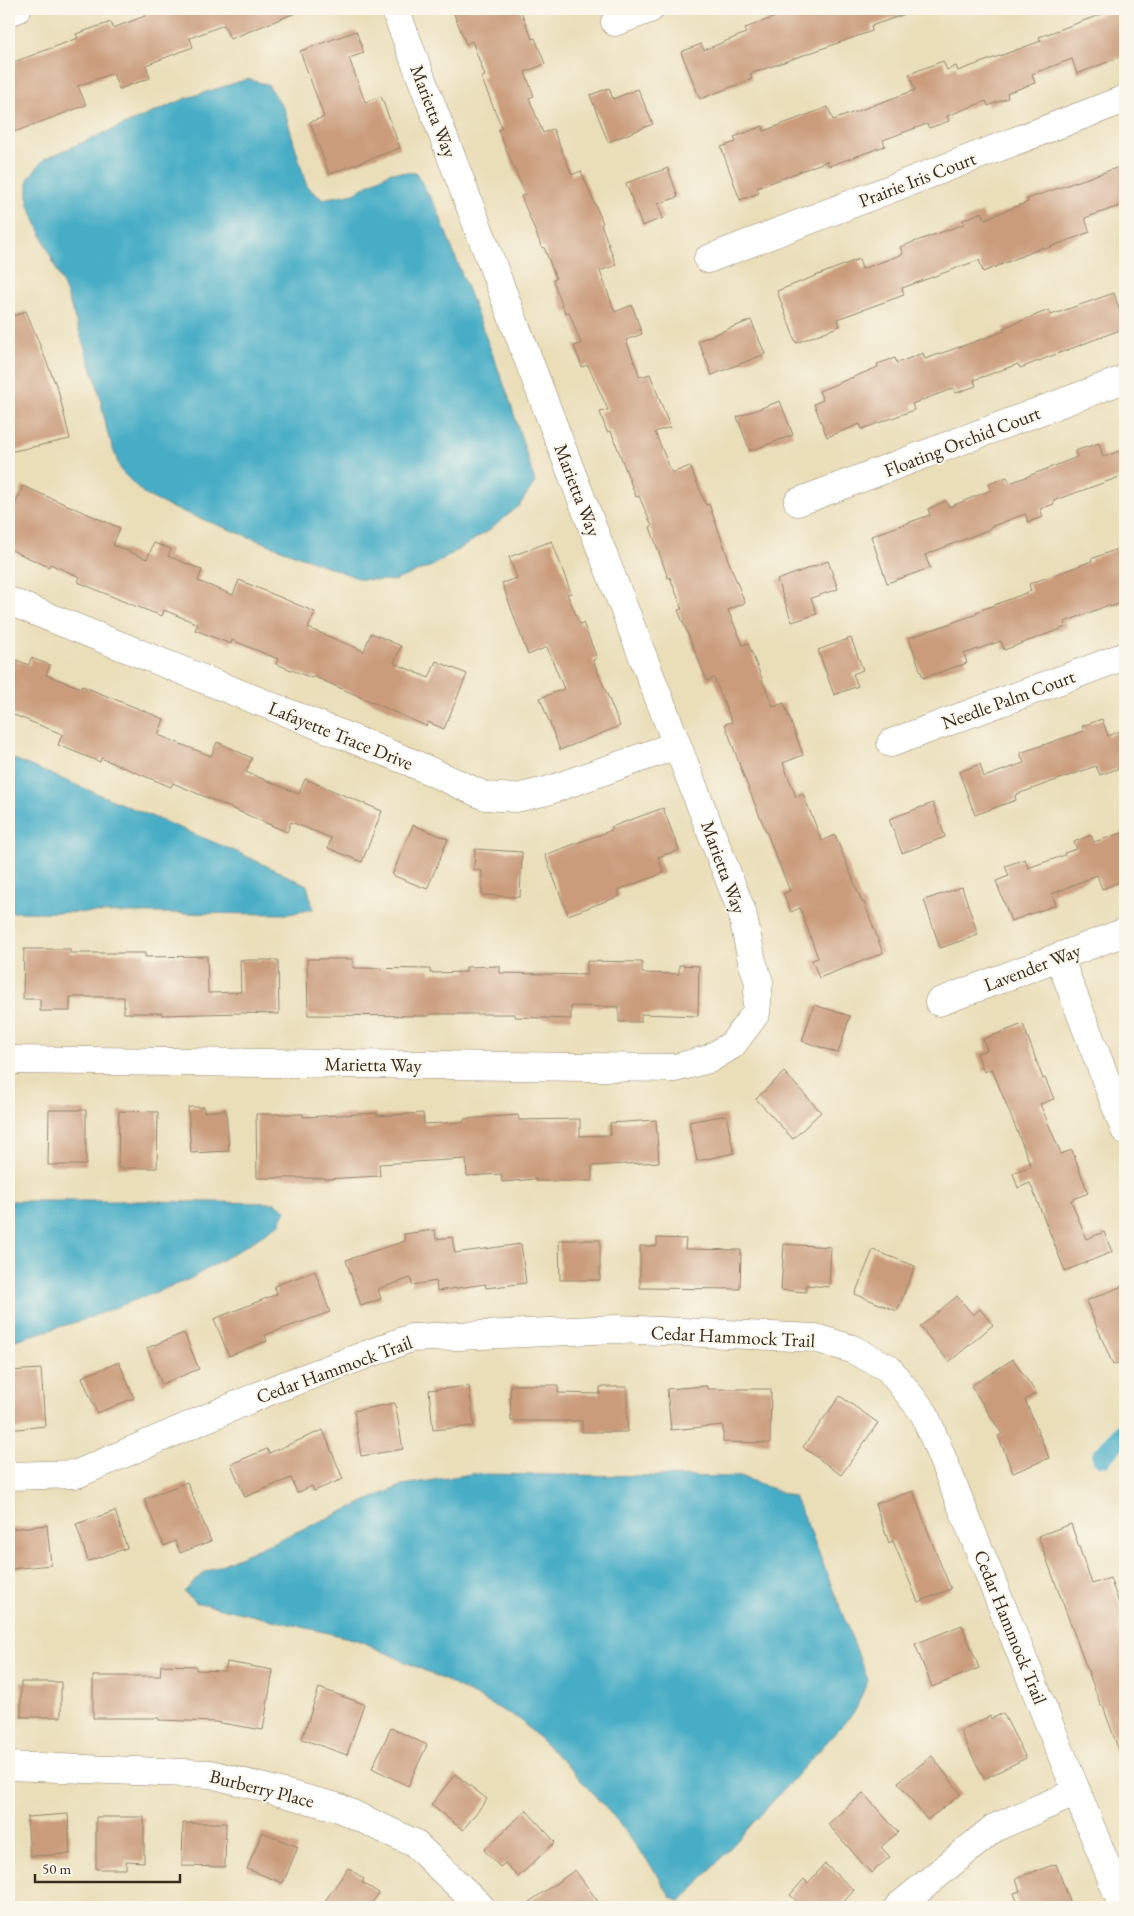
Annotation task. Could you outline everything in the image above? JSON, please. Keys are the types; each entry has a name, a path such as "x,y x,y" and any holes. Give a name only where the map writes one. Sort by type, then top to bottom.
{"street":[{"path":"9,12 17,9"},
{"name":"Marietta Way","path":"9,1060 675,1068 709,1059 732,1045 756,1013 759,982 752,961 742,912 395,9"},
{"path":"615,22 650,9"},
{"name":"Prairie Iris Court","path":"708,259 1125,100"},
{"name":"Floating Orchid Court","path":"798,502 1125,379"},
{"name":"Lafayette Trace Drive","path":"9,601 410,762 485,796 516,798 547,791 677,745"},
{"name":"Needle Palm Court","path":"891,743 1125,656"},
{"name":"Lavender Way","path":"939,1002 1125,932"},
{"path":"1059,957 1125,1130"},
{"name":"Cedar Hammock Trail","path":"9,1476 77,1474 272,1390 411,1338 617,1329 815,1338 852,1349 888,1368 924,1413 1123,1907"},
{"name":"Burberry Place","path":"9,1766 211,1774 337,1807 414,1843 481,1907"},
{"path":"898,1907 994,1828 1077,1792"}],"water":[{"path":"248,79 268,85 284,109 307,187 322,199 354,193 391,172 416,173 437,209 508,395 535,482 519,506 488,531 432,566 393,581 360,579 170,507 144,494 121,471 108,435 97,384 66,292 28,203 28,179 44,159 187,98"},
{"path":"9,757 235,851 307,885 313,909 289,914 9,912"},
{"path":"9,1201 275,1203 286,1210 280,1223 190,1279 83,1320 9,1341"},
{"path":"471,1474 742,1477 794,1497 810,1530 868,1680 855,1711 681,1902 671,1898 659,1877 615,1818 564,1762 519,1719 447,1681 358,1640 195,1602 184,1592 203,1573 403,1485"}],"building":[{"path":"143,9 303,10 230,39 224,25 190,38 193,47 146,65 150,78 119,89 113,73 78,86 86,105 9,134 9,64 78,38 76,34 111,22 113,28 145,16"},
{"path":"452,9 520,9 532,39 535,38 545,64 525,72 534,96 529,98 543,133 553,129 572,175 581,171 603,223 601,224 616,265 600,271 615,312 632,305 642,334 626,340 640,377 650,374 670,427 655,432 672,473 690,466 706,505 709,504 745,603 728,610 743,645 748,643 773,707 784,703 803,755 783,763 796,797 803,794 822,841 835,835 862,902 864,902 883,953 819,978 812,960 818,958 800,908 791,912 783,894 790,891 744,777 725,724 732,722 714,678 707,681 678,610 682,609 670,577 668,578 650,527 652,526 639,496 636,497 611,431 607,432 600,412 608,410 588,365 582,367 574,346 581,344 569,312 565,313 553,280 556,279 544,247 542,248 521,196 525,194 498,130 502,128 481,77 485,76 472,41 466,44"},
{"path":"797,9 914,9 914,11 871,26 872,31 750,74 752,79 700,99 681,52 701,44 704,50 746,33 745,28"},
{"path":"1116,9 1125,9 1125,55 1077,74 1072,59 1032,74 1035,83 1007,93 1008,98 988,106 986,101 947,116 949,121 929,128 927,124 883,140 885,146 829,166 827,161 757,188 759,193 740,200 721,147 736,142 734,137 763,126 764,131 828,107 833,120 915,90 909,74 943,61 947,70 956,66 958,71 1041,41 1039,37"},
{"path":"356,31 364,53 349,58 365,102 381,96 400,148 329,174 310,122 324,117 300,51"},
{"path":"609,88 613,99 638,89 653,124 608,142 590,95"},
{"path":"1125,165 1125,204 1085,218 1090,232 1045,249 1044,247 983,272 979,260 902,288 904,295 837,319 840,326 796,343 777,291 859,259 862,269 903,254 900,247 964,224 963,220 982,212 985,219 1028,202 1027,199"},
{"path":"668,168 678,197 658,204 663,218 642,226 626,183"},
{"path":"1114,293 1125,328 1020,368 1018,364 974,380 976,386 956,393 954,388 912,404 914,410 862,429 860,424 827,437 814,404 823,400 819,391 878,367 877,364 895,358 897,363 923,353 925,359 1005,331 1003,328 1049,310 1051,315"},
{"path":"26,311 58,390 70,439 9,452 9,318"},
{"path":"751,320 765,354 712,375 698,341"},
{"path":"780,401 793,435 750,451 737,417"},
{"path":"1099,443 1103,457 1125,449 1125,475 1053,501 1054,504 1040,509 1043,517 1028,522 1025,514 925,555 930,568 887,583 871,536 930,515 928,509 946,501 949,507 991,490 989,484 1007,477 1010,483 1077,457 1075,451"},
{"path":"23,486 120,528 113,545 147,559 154,543 171,549 168,556 202,570 198,581 233,595 239,580 315,612 308,628 364,651 371,633 401,646 394,663 429,678 436,661 467,674 444,729 428,722 426,726 313,676 312,678 276,664 278,659 232,640 231,644 195,630 198,624 164,610 162,616 125,602 78,582 80,577 50,564 49,567 9,549 9,519"},
{"path":"552,541 571,593 567,594 580,624 583,623 597,658 593,660 620,726 560,750 540,698 564,689 547,647 528,655 502,583 517,578 509,557"},
{"path":"1125,546 1125,602 1110,607 1109,605 1065,622 1066,627 1004,650 1001,641 964,654 967,663 923,678 909,638 977,614 976,612 1031,591 1029,584 1092,561 1091,559"},
{"path":"828,561 838,589 811,598 817,614 792,622 777,580"},
{"path":"851,638 863,670 853,674 858,686 834,695 818,650"},
{"path":"9,657 29,665 31,658 50,665 46,675 81,688 82,686 164,719 158,735 211,756 217,742 252,758 246,772 299,794 305,779 382,811 362,862 328,848 331,838 291,822 287,832 173,783 171,787 101,758 100,762 58,745 62,734 9,713"},
{"path":"1102,719 1108,736 1125,729 1125,766 1100,775 1096,766 1015,795 1016,800 975,815 959,772 980,764 984,777 1024,763 1020,753 1084,731 1082,726"},
{"path":"933,803 945,837 902,853 889,819"},
{"path":"663,808 679,850 658,857 664,873 618,890 620,896 568,915 545,855 612,830 611,827"},
{"path":"413,825 448,839 427,889 392,875"},
{"path":"1125,832 1125,880 1102,889 1097,875 1052,894 1056,905 1011,921 996,881 1009,876 1005,866 1025,859 1028,868 1077,849 1074,842 1091,835 1094,842"},
{"path":"475,849 522,852 520,897 482,895 482,871 474,870"},
{"path":"962,887 978,935 940,948 924,900"},
{"path":"24,949 70,949 70,953 145,953 145,957 207,956 208,993 241,992 240,960 278,960 279,1014 162,1015 162,1013 124,1013 124,997 70,997 70,1011 40,1011 40,999 23,999"},
{"path":"307,959 353,959 353,968 430,969 430,973 466,972 466,967 500,966 500,973 587,975 587,961 642,962 642,973 679,974 679,965 699,966 698,1016 641,1014 641,1022 619,1022 619,1007 571,1006 571,1019 515,1017 515,1014 429,1014 429,1016 308,1015"},
{"path":"814,1005 850,1016 838,1053 802,1041"},
{"path":"1023,1024 1043,1079 1045,1078 1054,1099 1040,1104 1061,1154 1072,1150 1088,1193 1071,1200 1086,1239 1104,1232 1112,1252 1065,1271 1030,1183 1018,1188 1013,1173 1031,1166 992,1069 984,1072 977,1053 987,1050 983,1039"},
{"path":"784,1072 821,1112 793,1139 756,1099"},
{"path":"188,1107 204,1107 204,1112 226,1110 229,1151 191,1153"},
{"path":"49,1110 86,1110 86,1165 48,1165"},
{"path":"119,1111 158,1112 157,1168 118,1168"},
{"path":"377,1113 377,1116 423,1113 424,1124 464,1122 464,1119 518,1115 519,1120 580,1119 580,1136 611,1135 610,1123 656,1120 659,1162 592,1166 592,1181 536,1181 536,1179 502,1182 501,1174 467,1176 466,1159 379,1164 380,1176 325,1179 257,1178 256,1114 303,1114 303,1117"},
{"path":"726,1115 734,1153 697,1161 689,1122"},
{"path":"435,1230 436,1239 452,1237 455,1253 521,1244 526,1283 486,1288 485,1284 437,1291 436,1281 412,1285 411,1278 378,1289 381,1299 361,1306 346,1260 405,1241 404,1234"},
{"path":"657,1238 686,1239 685,1249 741,1250 740,1289 640,1288 640,1246 657,1246"},
{"path":"559,1240 600,1240 600,1280 560,1280"},
{"path":"784,1244 831,1247 829,1287 806,1285 806,1292 781,1290"},
{"path":"873,1250 915,1266 897,1311 855,1294"},
{"path":"315,1271 330,1312 265,1335 267,1341 229,1356 214,1319 277,1294 274,1286"},
{"path":"1125,1285 1125,1360 1113,1365 1086,1301"},
{"path":"957,1296 973,1315 980,1309 993,1325 949,1362 920,1327"},
{"path":"184,1333 199,1369 162,1384 147,1348"},
{"path":"1013,1359 1036,1393 1025,1400 1049,1458 1013,1473 998,1436 1002,1434 971,1386"},
{"path":"119,1362 134,1398 97,1413 82,1377"},
{"path":"41,1369 45,1426 9,1430 9,1371"},
{"path":"510,1385 558,1385 558,1393 600,1394 600,1387 627,1387 627,1432 582,1432 582,1421 511,1421"},
{"path":"469,1386 474,1426 433,1430 429,1390"},
{"path":"707,1386 707,1389 771,1389 770,1443 723,1442 723,1425 671,1430 667,1389"},
{"path":"840,1396 878,1423 841,1475 803,1447"},
{"path":"395,1403 403,1449 361,1456 354,1411"},
{"path":"323,1430 343,1479 314,1491 312,1486 297,1493 291,1478 245,1497 231,1464 267,1449 269,1453"},
{"path":"187,1482 211,1541 180,1553 175,1541 164,1546 144,1499"},
{"path":"913,1491 951,1589 918,1602 893,1541 889,1543 875,1504"},
{"path":"115,1511 127,1548 88,1561 76,1524"},
{"path":"1071,1524 1092,1584 1110,1578 1125,1620 1125,1762 1123,1762 1103,1706 1101,1706 1038,1536"},
{"path":"47,1525 51,1565 11,1569 9,1529"},
{"path":"962,1625 979,1668 932,1687 915,1644"},
{"path":"227,1662 273,1670 263,1730 215,1722 159,1720 159,1718 93,1718 93,1676 160,1676 161,1665 196,1666 196,1670 225,1671"},
{"path":"21,1682 61,1682 61,1717 21,1717"},
{"path":"319,1688 364,1704 347,1755 302,1739"},
{"path":"1003,1713 1026,1758 984,1779 960,1731 990,1716 991,1719"},
{"path":"391,1728 427,1745 408,1786 372,1768"},
{"path":"932,1756 961,1794 927,1820 898,1782"},
{"path":"455,1774 487,1799 463,1830 431,1805"},
{"path":"863,1793 898,1832 881,1847 890,1857 871,1873 828,1824"},
{"path":"526,1810 555,1842 518,1877 505,1863 500,1867 484,1850"},
{"path":"68,1814 70,1854 30,1856 27,1817"},
{"path":"96,1817 144,1817 144,1862 126,1861 126,1869 96,1869"},
{"path":"183,1823 226,1823 225,1867 182,1866"},
{"path":"262,1832 298,1847 283,1883 247,1869"},
{"path":"825,1864 854,1890 839,1907 803,1907 790,1895 804,1879 808,1883"},
{"path":"1056,1864 1072,1907 1019,1907 1014,1893 1020,1891 1016,1878"},
{"path":"348,1868 364,1879 362,1882 379,1893 369,1907 333,1907 325,1901"},
{"path":"575,1870 602,1907 522,1907"}],"waterway":[{"path":"1102,1457 1125,1431"}]}
